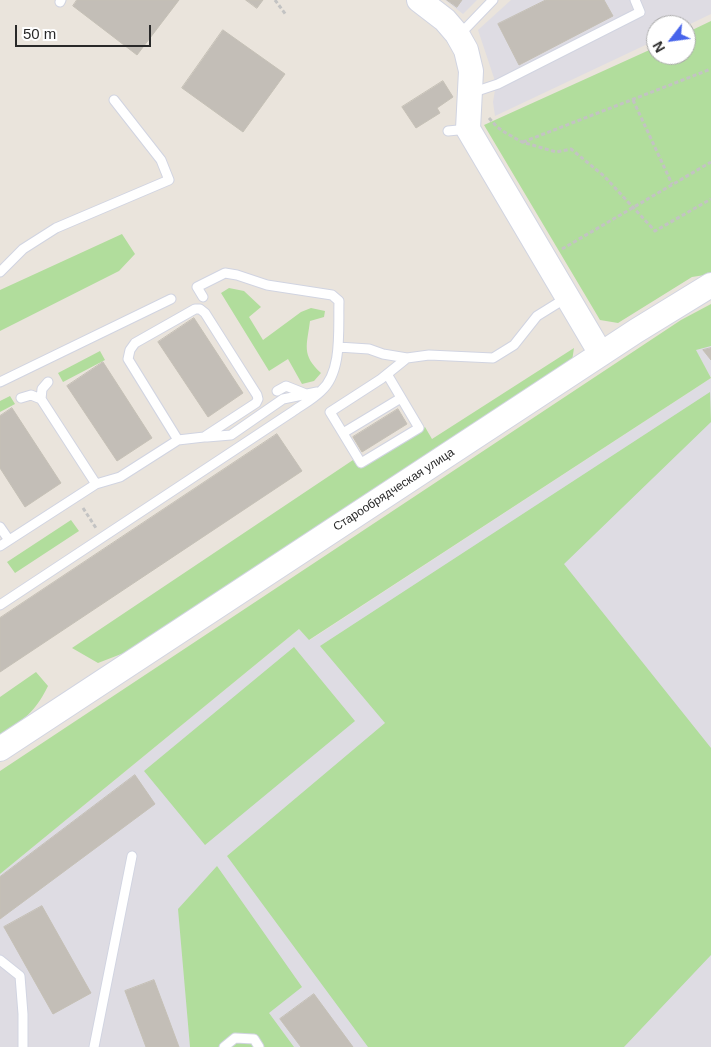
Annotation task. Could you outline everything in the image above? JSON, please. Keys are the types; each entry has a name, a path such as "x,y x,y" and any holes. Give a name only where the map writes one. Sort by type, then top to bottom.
{"street":[{"path":"419,0 445,20 457,34 470,60 472,71 468,115 458,130 567,297 601,354"},
{"name":"Старообрядческая улица","path":"0,748 601,354 711,285"}],"lane":[{"path":"457,34 467,27 493,0"},
{"path":"471,93 498,84 640,12 635,0"},
{"path":"0,272 23,249 56,228 169,180 161,160 114,100"},
{"path":"0,605 322,391 334,374 338,348 339,301 332,295 267,285 225,273 197,287 203,297"},
{"path":"338,348 369,349 383,354 407,358 429,355 493,358 514,345 537,316 567,297"},
{"path":"0,382 171,299"},
{"path":"178,440 128,359 130,350 135,343 195,309 200,309 205,313 258,399 204,437"},
{"path":"387,374 419,428 361,462 330,412 387,374 407,358"},
{"path":"41,400 42,389 48,382"},
{"path":"278,391 286,386 306,394"},
{"path":"0,546 96,484 120,477 178,440 231,435 283,400 322,391"},
{"path":"21,398 31,395 41,400 96,484"},
{"path":"343,434 401,398"},
{"path":"0,527 9,540"},
{"path":"94,1047 132,856"},
{"path":"0,960 20,976 23,1047"},
{"path":"224,1047 235,1038 254,1039 259,1047"}],"path":[{"path":"276,0 286,15"},
{"path":"522,142 711,69"},
{"path":"471,93 498,127 522,142 556,152 571,149 604,176 655,231 711,199"},
{"path":"634,100 672,184"},
{"path":"556,253 711,162"},
{"path":"76,497 98,532"}],"shaded area":[{"path":"445,0 477,0 463,14"},
{"path":"511,0 711,0 711,14 696,21 696,15 646,15 646,45 495,116 493,102 496,84 478,30"},
{"path":"711,344 711,378 695,350"},
{"path":"711,378 711,1047 0,1047 0,874 299,629 310,640"}],"green space":[{"path":"711,21 711,274 692,277 618,323 600,320 484,125 646,52 646,65 696,65 696,28"},
{"path":"122,234 135,254 119,271 0,331 0,290"},
{"path":"229,288 244,291 261,307 249,317 263,340 301,312 311,308 325,311 324,317 310,321 307,343 308,355 310,361 321,373 314,381 302,384 288,359 269,371 221,293"},
{"path":"711,304 711,346 696,350 711,378 309,640 299,629 0,874 0,771 681,320"},
{"path":"574,348 572,361 129,651 98,663 72,648 353,460 359,468 425,427 432,439"},
{"path":"100,351 105,360 63,382 58,373"},
{"path":"710,392 711,422 564,564 711,748 711,955 624,1047 368,1047 227,856 385,723 320,646"},
{"path":"10,396 15,404 0,412 0,401"},
{"path":"71,520 79,531 15,573 7,562"},
{"path":"294,647 355,721 205,845 144,771"},
{"path":"36,672 48,686 43,695 28,715 0,735 0,697"},
{"path":"217,866 302,987 269,1013 294,1047 190,1047 178,909"}],"building":[{"path":"77,0 179,0 137,55 73,6"},
{"path":"246,0 263,0 257,8"},
{"path":"447,0 462,0 457,7"},
{"path":"546,0 604,0 613,16 519,65 498,24"},
{"path":"223,30 285,74 243,132 182,88"},
{"path":"443,81 453,97 437,108 440,113 416,128 402,107"},
{"path":"194,318 243,393 208,417 158,342"},
{"path":"711,348 711,360 703,350"},
{"path":"103,362 152,438 117,461 67,386"},
{"path":"12,408 61,483 25,507 0,468 0,416"},
{"path":"398,409 407,424 362,452 353,437"},
{"path":"277,434 302,471 0,672 0,618"},
{"path":"135,775 155,804 0,919 0,877"},
{"path":"42,906 91,993 53,1014 4,927"},
{"path":"154,980 179,1047 146,1047 125,991"},
{"path":"314,994 353,1047 301,1047 280,1019"}]}
